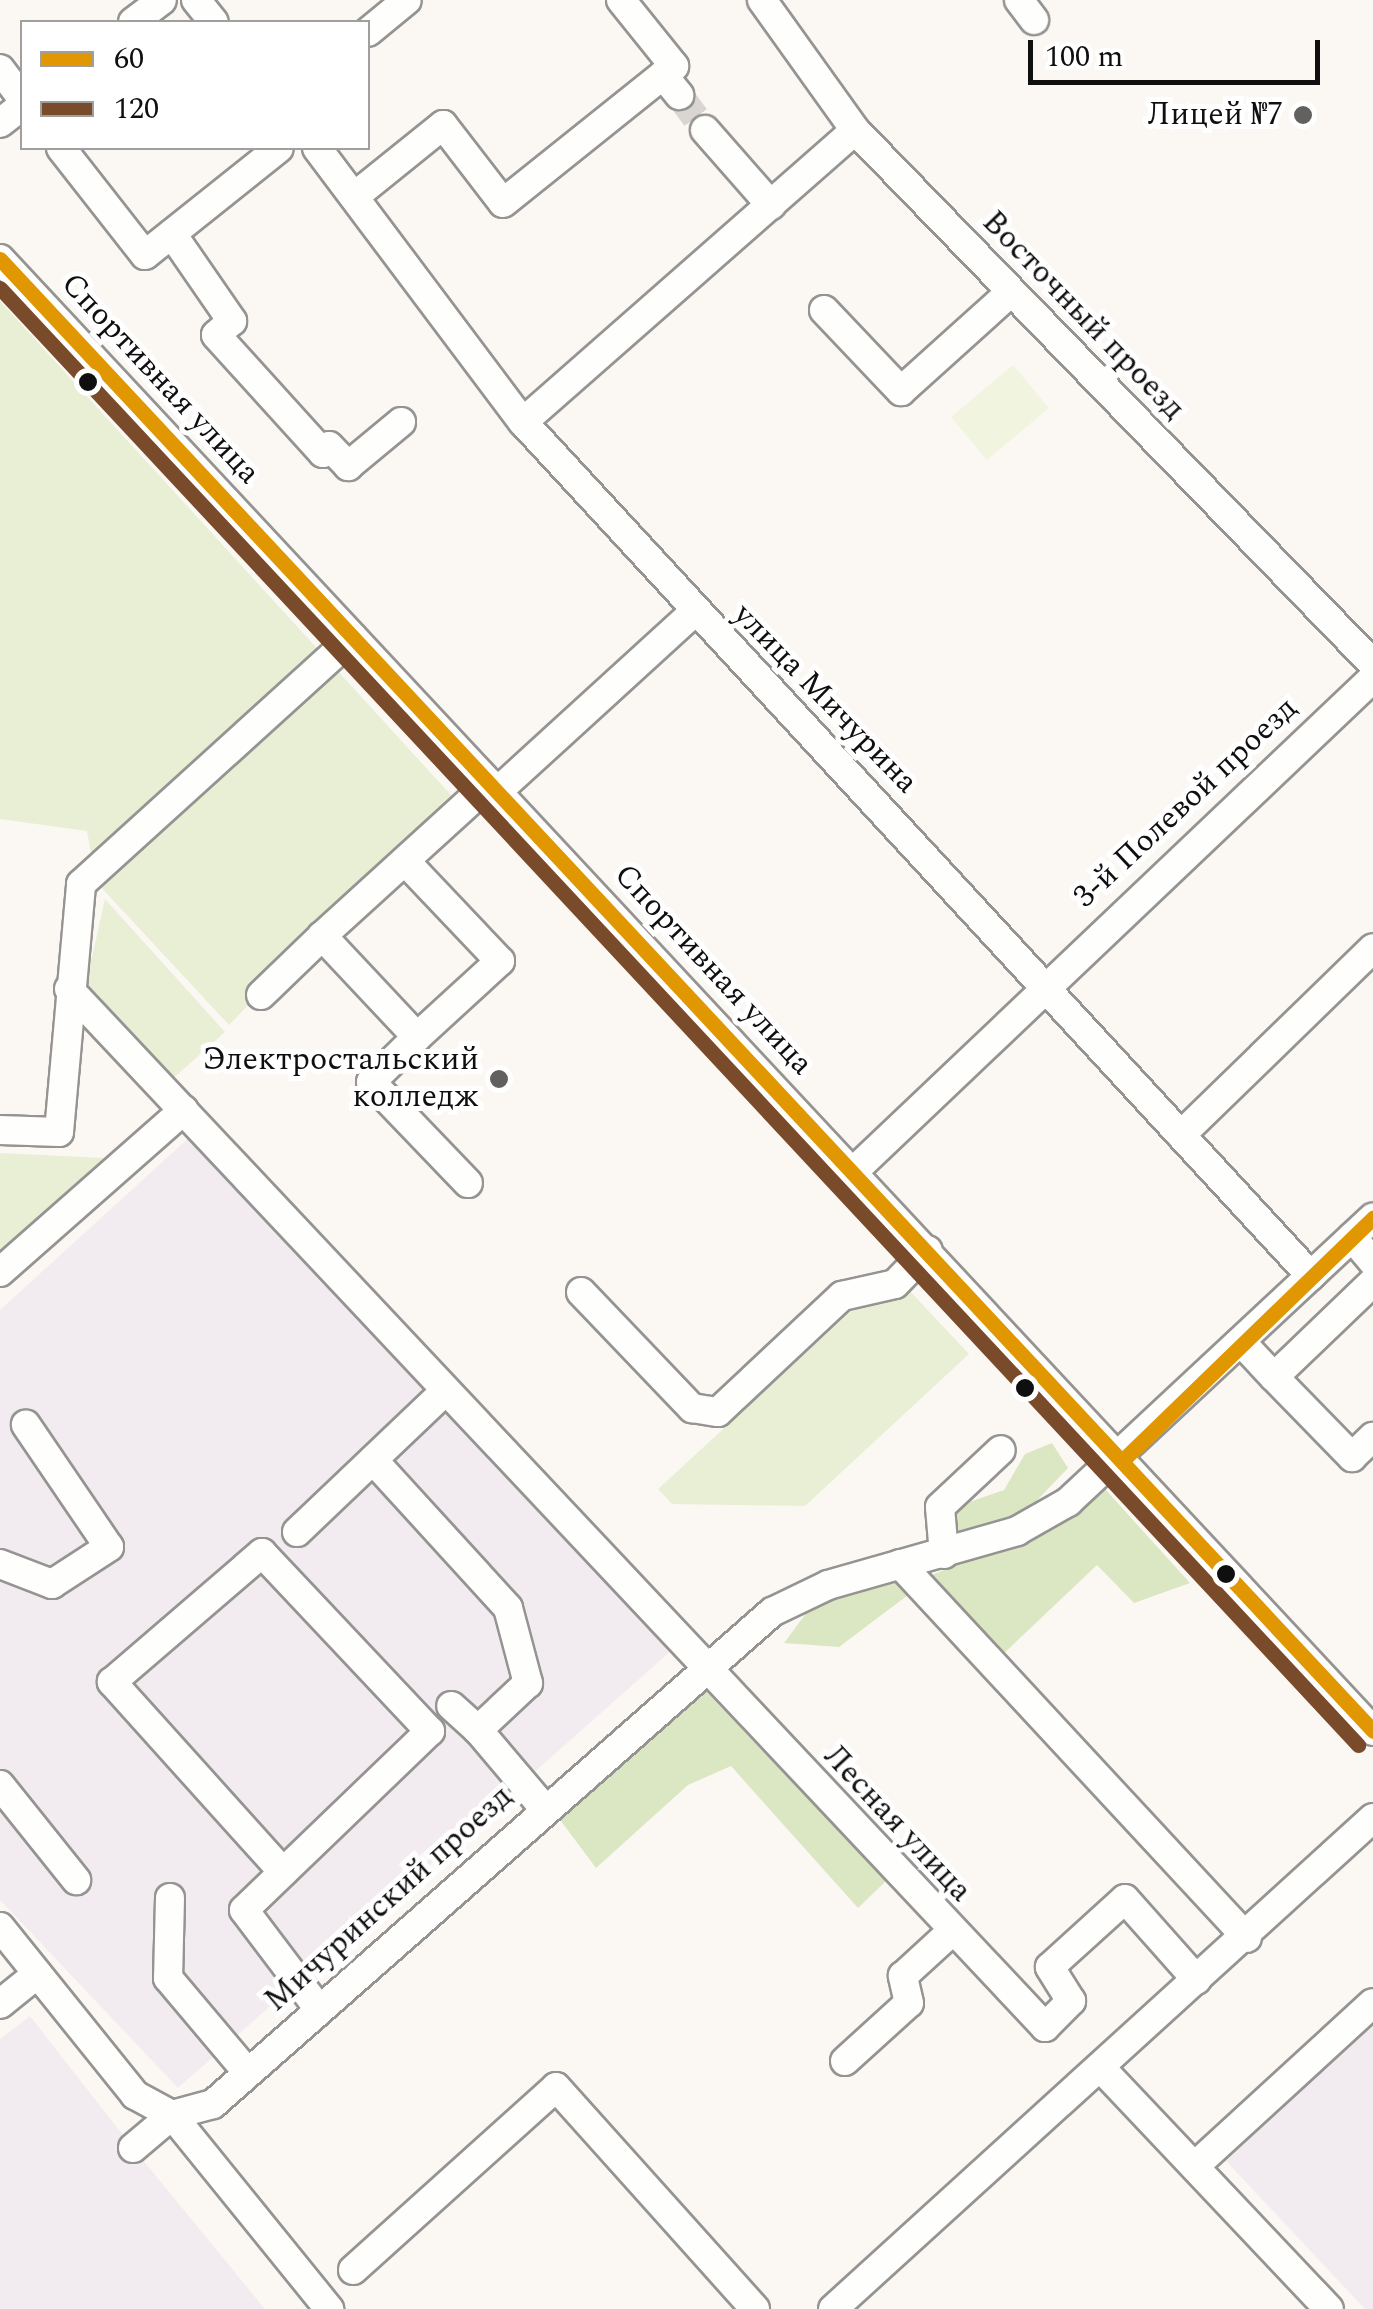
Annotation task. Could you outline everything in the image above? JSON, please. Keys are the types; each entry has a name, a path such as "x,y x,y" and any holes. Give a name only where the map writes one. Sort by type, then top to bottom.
{"street":[{"path":"136,20 162,0"},
{"path":"196,0 212,20"},
{"path":"370,30 407,0"},
{"path":"355,196 443,125 503,202 671,86 674,66 621,0"},
{"name":"Восточный проезд","path":"762,0 856,130 1373,664"},
{"path":"0,69 20,95"},
{"path":"706,130 771,204"},
{"path":"523,422 856,130"},
{"path":"63,150 145,255 277,150"},
{"name":"улица Мичурина","path":"318,150 523,422 693,613 1046,980 1311,1276"},
{"path":"172,234 232,321 216,335 323,452 329,446 348,466 402,422"},
{"name":"Спортивная улица","path":"0,259 1124,1459 1373,1731"},
{"path":"824,310 902,391 1010,292"},
{"path":"261,995 406,861 693,613"},
{"path":"0,1130 59,1132 80,884 353,636"},
{"name":"3-й Полевой проезд","path":"854,1171 1046,980 1373,678"},
{"path":"406,861 500,961 371,1082 468,1183"},
{"path":"322,936 417,1037"},
{"path":"1181,1135 1373,948"},
{"name":"Лесная улица","path":"69,988 701,1667 1045,2027 1071,2001 1050,1967 1125,1899 1196,1980"},
{"path":"0,1272 184,1110"},
{"path":"1363,1228 1373,1262"},
{"name":"Мичуринский проезд","path":"132,2148 172,2115 212,2104 701,1667 799,1596 1017,1531 1124,1459 1363,1228"},
{"path":"581,1292 692,1408 718,1412 842,1296 895,1284 928,1250"},
{"path":"1274,1377 1373,1282"},
{"path":"1243,1344 1352,1457 1373,1437"},
{"path":"297,1532 445,1391"},
{"path":"0,1564 52,1584 109,1547 26,1425"},
{"path":"944,1554 940,1507 1001,1450"},
{"path":"372,1460 508,1608 528,1682 478,1730"},
{"path":"283,1872 112,1682 262,1552 430,1730 244,1910 320,2009"},
{"path":"900,1564 1246,1938"},
{"path":"451,1706 478,1730 544,1808"},
{"path":"0,1785 76,1880"},
{"path":"832,2309 1246,1938 1373,1818"},
{"path":"170,1898 168,1978 248,2072"},
{"path":"0,1927 134,2095 172,2115 321,2306"},
{"path":"846,2060 909,2004 902,1976 951,1932"},
{"path":"0,2004 37,1974"},
{"path":"1195,2166 1373,2003"},
{"path":"1100,2066 1329,2309"},
{"path":"353,2270 556,2086 755,2309"}],"shaded area":[{"path":"193,1134 672,1650 178,2088 0,1900 0,1310"},
{"path":"30,2016 265,2309 0,2309 0,2039"},
{"path":"1373,2023 1373,2309 1365,2309 1226,2161"}],"green space":[{"path":"0,301 451,795 229,1025 96,882 87,831 0,819"},
{"path":"1013,365 1049,408 987,460 951,417"},
{"path":"105,899 225,1032 168,1083 85,988"},
{"path":"0,1153 104,1158 0,1252"},
{"path":"907,1288 969,1354 805,1506 672,1504 658,1489 858,1305"},
{"path":"1052,1443 1068,1468 1024,1514 958,1532 955,1507 1004,1490 1025,1454"},
{"path":"1105,1489 1190,1583 1134,1603 1097,1565 999,1658 927,1577 1037,1532"},
{"path":"896,1573 912,1592 839,1647 784,1643 816,1600"},
{"path":"700,1685 886,1881 858,1908 731,1766 688,1785 596,1868 555,1813"}],"tunnel":[{"path":"679,95 705,130"}],"transit line":[{"name":"60","path":"0,259 1373,1731"},
{"name":"120","path":"0,288 1358,1745"},
{"name":"60","path":"1124,1459 1373,1218"}],"place":[{"name":"Лицей №7","path":"1303,115"},
{"name":"Электростальский колледж","path":"499,1079"}]}
